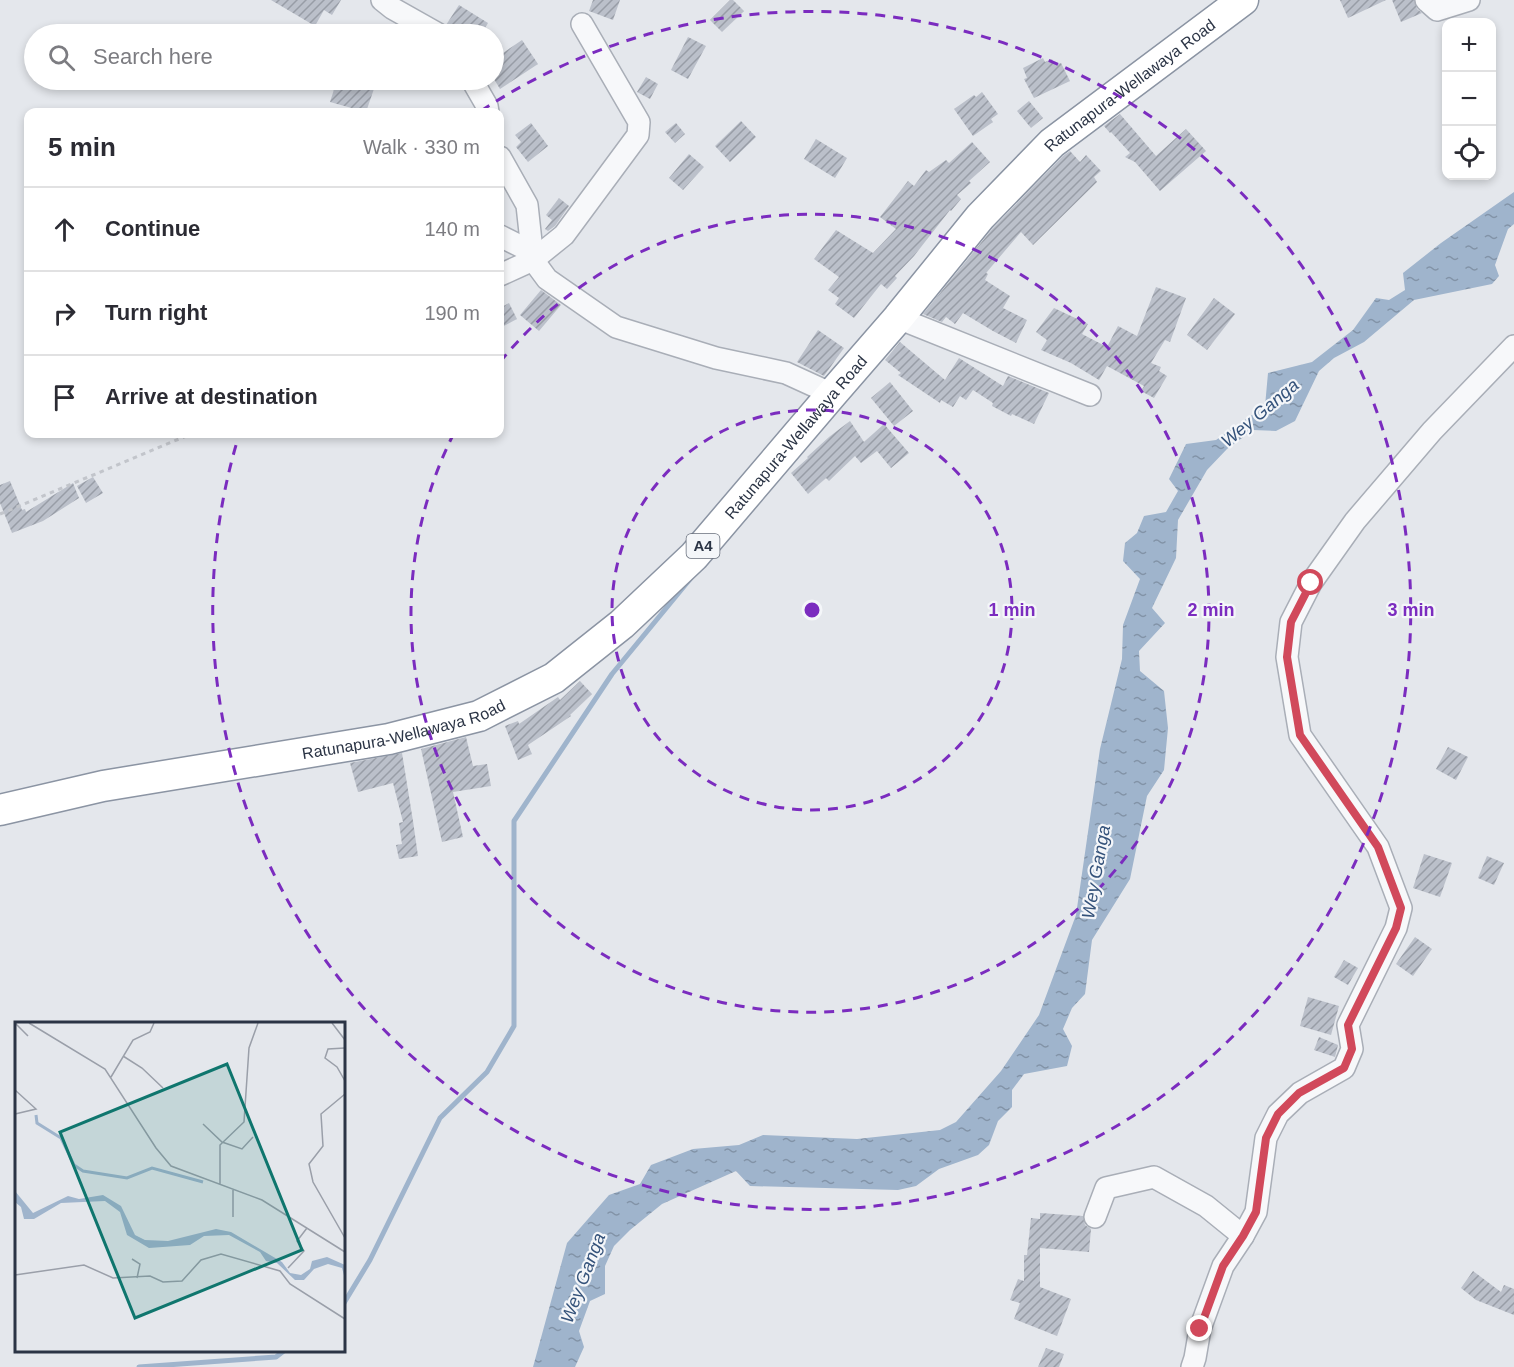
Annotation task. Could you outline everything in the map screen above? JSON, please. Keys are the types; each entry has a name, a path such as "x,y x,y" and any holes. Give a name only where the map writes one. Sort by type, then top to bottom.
{"highway":[{"name":"Ratunapura-Wellawaya Road","path":"0,810 103,786 389,739 479,716 554,678 622,624 694,556 898,318 980,217 1052,143 1243,0"}],"street":[{"path":"382,0 420,24"},
{"path":"1426,0 1437,10 1469,0"},
{"path":"504,273 564,235 638,135 639,122 582,24"},
{"path":"478,90 487,108"},
{"path":"504,164 527,205 532,256"},
{"path":"504,238 532,256 547,279 616,327 716,358 786,373 832,394"},
{"path":"898,318 1090,395"},
{"path":"1192,1367 1200,1329 1223,1266 1256,1212 1266,1138 1278,1114 1299,1093 1344,1068 1352,1049 1348,1025 1396,928 1401,908 1378,847 1300,735 1287,657 1291,622 1311,583 1355,521 1432,431 1514,346"},
{"path":"1095,1217 1106,1188 1154,1177 1206,1206 1243,1236"}],"path":[{"path":"0,514 181,438"}],"water":[{"name":"Wey Ganga","path":"1514,192 1514,224 1508,229 1495,265 1499,276 1492,284 1414,300 1364,342 1334,358 1319,371 1295,421 1276,431 1253,430 1227,449 1207,470 1178,520 1176,558 1152,608 1165,623 1139,651 1140,671 1164,691 1168,728 1164,770 1147,796 1130,879 1092,940 1085,994 1072,1008 1063,1029 1072,1046 1067,1066 1024,1074 1012,1090 1012,1107 998,1121 989,1145 978,1155 939,1169 916,1186 898,1190 750,1186 736,1171 662,1204 614,1246 605,1266 605,1294 590,1301 579,1331 584,1347 575,1367 533,1367 567,1243 609,1195 640,1184 651,1165 693,1149 739,1145 763,1135 857,1139 940,1130 956,1122 1001,1071 1039,1015 1076,915 1100,749 1122,659 1123,625 1140,579 1123,561 1125,543 1137,533 1144,516 1166,512 1178,491 1169,479 1186,444 1216,440 1265,406 1268,373 1312,362 1353,330 1376,298 1389,300 1405,290 1403,273 1441,243"}],"building":[{"path":"271,0 341,0 332,15 324,10 316,24 312,24"},
{"path":"593,0 620,0 613,20 589,11"},
{"path":"730,0 733,0 744,11 722,32 710,20"},
{"path":"1340,0 1386,0 1348,18"},
{"path":"1392,0 1414,0 1417,9 1422,13 1401,22"},
{"path":"459,5 488,23 487,24 447,24"},
{"path":"688,37 706,46 688,79 671,70"},
{"path":"522,40 538,64 504,86 504,52"},
{"path":"1043,58 1045,62 1052,59 1055,65 1061,63 1070,81 1034,98 1024,79 1027,78 1023,68"},
{"path":"646,77 658,84 650,99 637,92"},
{"path":"334,90 374,90 367,108 352,108 330,102"},
{"path":"982,92 998,114 991,119 993,122 973,136 954,109"},
{"path":"1029,101 1043,118 1031,128 1017,111"},
{"path":"1120,114 1156,156 1186,129 1206,151 1160,191 1135,162 1125,157 1130,153 1104,126"},
{"path":"741,121 756,137 730,162 715,146"},
{"path":"531,123 548,146 528,162 516,147 521,142 515,135"},
{"path":"676,123 685,134 675,143 665,132"},
{"path":"816,139 847,158 835,178 804,159"},
{"path":"972,142 990,162 957,195 961,199 895,276 897,278 887,289 881,284 854,318 835,304 839,298 828,290 839,277 814,259 836,230 873,253 896,229 880,217 908,181 914,186 926,170 929,172 946,160 949,163"},
{"path":"1070,151 1080,162 1086,155 1101,171 1094,177 1097,182 1033,245 1021,232 986,273 988,274 985,280 1010,296 1003,308 1027,320 1016,343 963,313 955,324 946,317 942,322 923,314 993,228"},
{"path":"689,154 704,167 683,190 669,178"},
{"path":"559,198 569,206 555,226 548,231 545,229 552,220 546,215"},
{"path":"1156,287 1186,298 1170,342 1165,340 1151,363 1161,367 1159,371 1167,376 1154,398 1141,391 1144,386 1107,366 1099,380 1071,363 1041,350 1047,340 1036,332 1054,308 1088,324 1082,334 1107,347 1118,326 1137,336"},
{"path":"541,290 561,305 539,331 520,315"},
{"path":"1214,298 1235,314 1207,350 1187,335"},
{"path":"509,303 517,319 504,326 504,306"},
{"path":"818,330 844,348 824,376 797,362"},
{"path":"900,342 945,380 959,358 1003,386 1008,376 1049,393 1034,424 992,406 993,403 973,390 966,400 960,396 953,407 941,400 940,403 898,375 901,373 885,360"},
{"path":"890,382 913,411 894,426 871,398"},
{"path":"850,421 864,442 884,424 909,453 891,468 877,451 861,463 855,456 829,481 826,478 808,494 791,473 829,437"},
{"path":"93,477 103,493 86,503 77,486"},
{"path":"10,481 22,510 25,509 26,512 73,483 79,498 43,521 12,533 0,503 0,485"},
{"path":"580,681 592,694 571,716 528,745 532,754 518,760 505,726 518,721 519,724 558,697 560,700"},
{"path":"466,737 473,766 487,764 491,786 453,792 463,837 442,842 421,749"},
{"path":"1448,747 1468,757 1456,780 1436,769"},
{"path":"402,753 418,856 399,859 396,845 402,844 399,823 403,822 393,783 358,792 350,763"},
{"path":"1424,854 1452,863 1440,897 1413,888"},
{"path":"1487,856 1504,863 1494,885 1478,878"},
{"path":"1415,937 1432,949 1413,976 1396,964"},
{"path":"1344,960 1358,968 1348,985 1334,977"},
{"path":"1308,997 1339,1006 1331,1035 1300,1026"},
{"path":"1319,1037 1338,1045 1335,1057 1314,1050"},
{"path":"1040,1213 1083,1216 1085,1225 1091,1229 1089,1252 1040,1248 1040,1287 1071,1299 1057,1336 1014,1319 1020,1303 1010,1300 1018,1279 1024,1281 1024,1255 1027,1255 1031,1218 1040,1219"},
{"path":"1473,1271 1501,1292 1504,1285 1514,1289 1514,1315 1476,1300 1461,1288"},
{"path":"1046,1348 1064,1354 1059,1367 1038,1367"}],"waterway":[{"path":"345,1301 370,1260 440,1118 487,1072 514,1026 514,821 612,674 691,578"},
{"path":"139,1367 276,1357 282,1352"}],"route":[{"path":"1200,1329 1223,1266 1256,1212 1266,1138 1278,1114 1299,1093 1344,1068 1352,1049 1348,1025 1396,928 1401,908 1378,847 1300,735 1287,657 1291,622 1311,583"}]}
